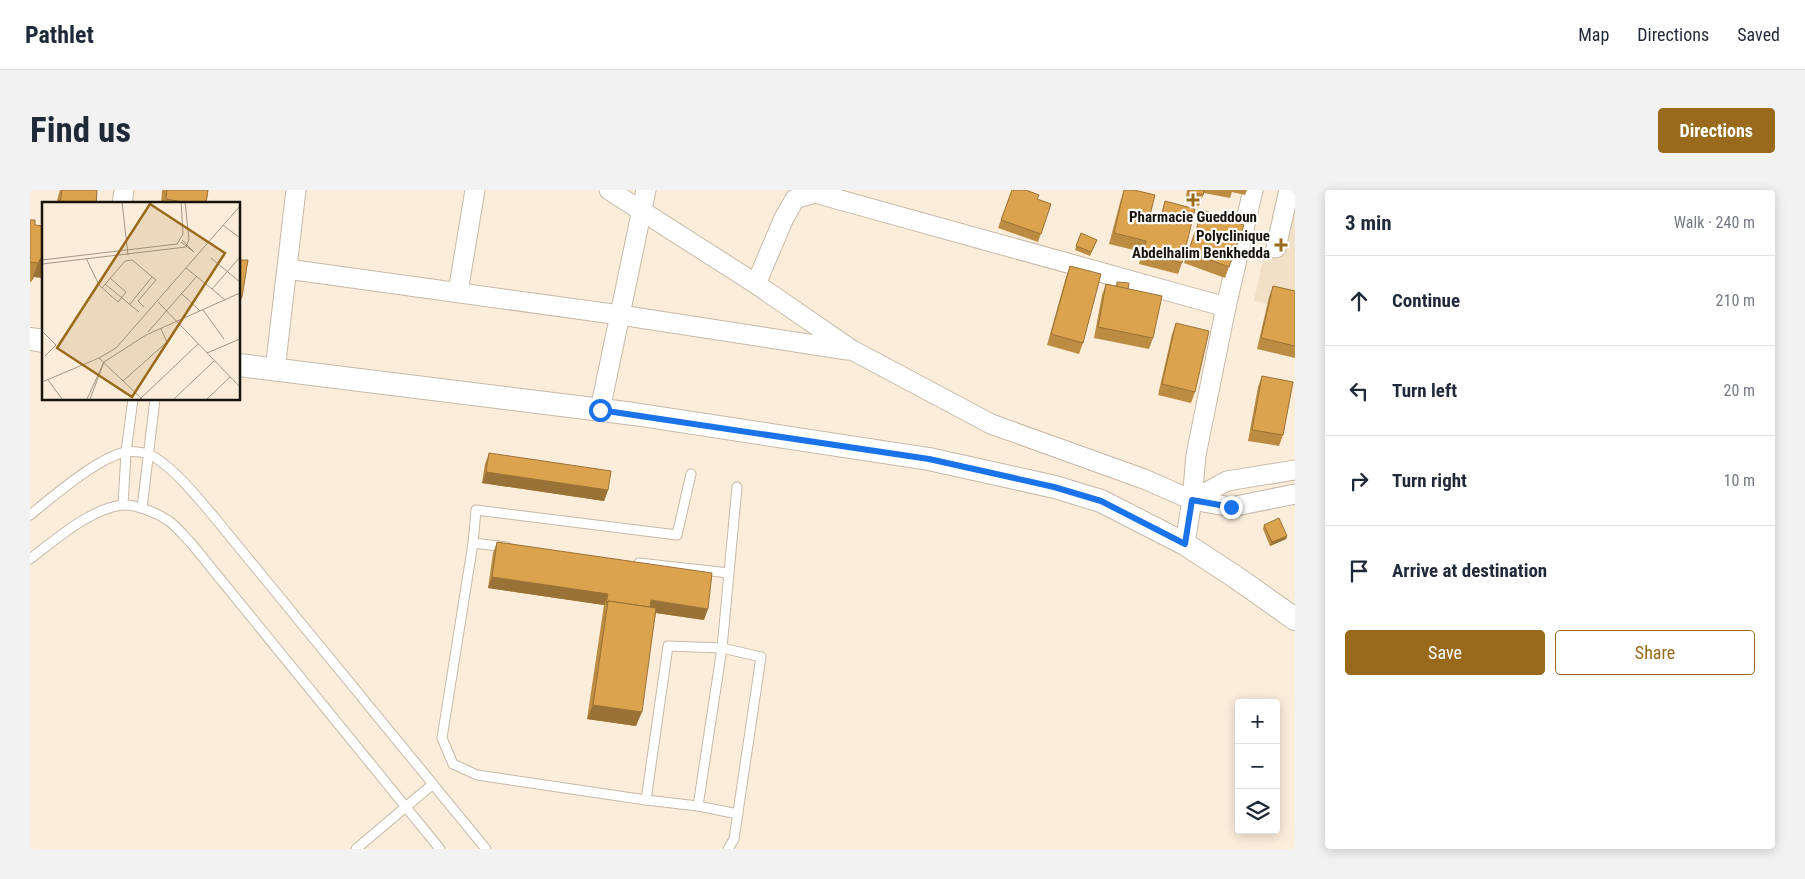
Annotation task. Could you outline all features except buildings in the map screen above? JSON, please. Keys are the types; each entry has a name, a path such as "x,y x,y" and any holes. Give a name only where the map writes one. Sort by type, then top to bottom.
{"street":[{"path":"275,370 296,190"},
{"path":"458,292 475,190"},
{"path":"609,190 756,284 852,350 991,424 1144,479 1192,500 1231,507 1295,494"},
{"path":"600,410 640,210 646,190"},
{"path":"1185,544 1192,500 1196,455 1226,307 1253,190"},
{"path":"1276,248 1289,190"},
{"path":"756,284 784,218 795,199 815,193 1226,307"},
{"path":"287,269 620,314 852,350"},
{"path":"240,365 600,410 929,459 1054,487 1101,501 1185,544 1295,618"},
{"path":"1192,500 1228,481 1295,470"}],"lane":[{"path":"123,505 126,452 133,400"},
{"path":"142,508 155,400"},
{"path":"30,515 86,472 107,459 126,452 148,454 172,471 209,512 486,849"},
{"path":"691,474 678,535 476,510 473,542 442,738 453,764 477,775 698,806 738,814"},
{"path":"698,806 722,648 737,487"},
{"path":"30,559 78,524 101,511 123,505 142,508 168,521 191,542 440,849"},
{"path":"473,542 512,547"},
{"path":"630,562 729,573"},
{"path":"646,800 668,646 722,648 760,657 734,839 728,849"},
{"path":"356,849 433,784"}],"shaded area":[{"name":"Polyclinique Abdelhalim Benkhedda","path":"1278,190 1295,190 1295,310 1254,301"}],"place":[{"name":"Pharmacie Gueddoun","path":"1193,200"},
{"name":"Polyclinique Abdelhalim Benkhedda","path":"1281,245"}],"route":[{"path":"600,410 929,459 1054,487 1101,501 1185,544 1192,500 1231,507"}]}
